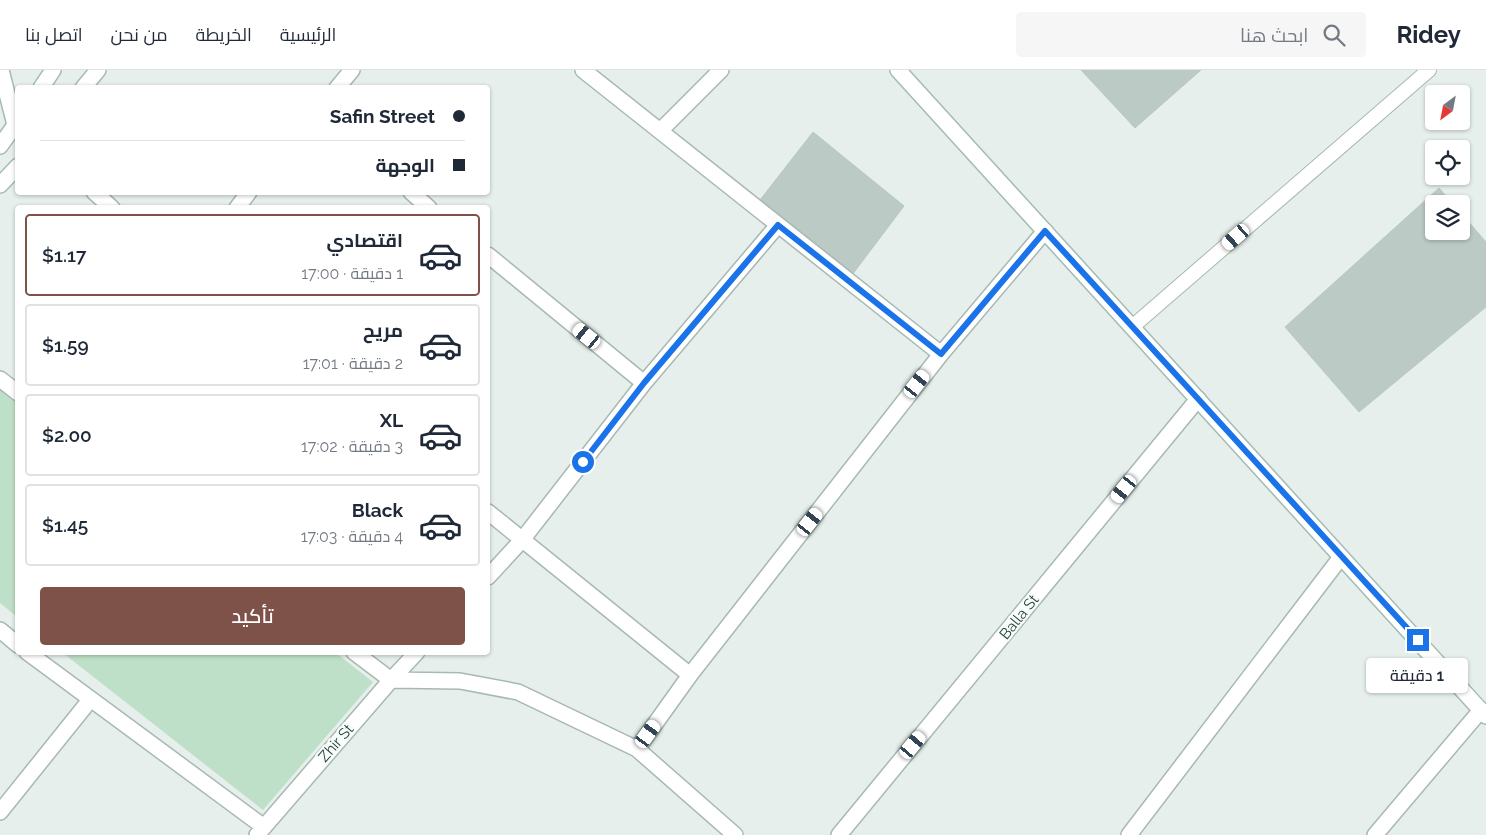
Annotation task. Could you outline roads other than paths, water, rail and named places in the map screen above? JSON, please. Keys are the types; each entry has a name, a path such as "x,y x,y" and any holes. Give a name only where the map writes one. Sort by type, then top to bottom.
{"street":[{"path":"0,70 15,120"},
{"path":"43,85 53,70"},
{"path":"86,85 98,70"},
{"path":"340,85 352,70"},
{"path":"583,70 941,354"},
{"path":"660,131 721,70"},
{"path":"898,70 1484,713 1375,835"},
{"path":"0,146 15,124"},
{"path":"0,185 15,169"},
{"path":"97,195 109,205"},
{"path":"414,195 426,205"},
{"path":"490,575 522,540 644,383 778,225"},
{"path":"637,749 690,675 941,354 1045,231"},
{"path":"490,257 644,383"},
{"path":"0,379 15,391"},
{"name":"Balla St","path":"839,835 1198,399"},
{"path":"490,514 690,675"},
{"path":"1129,835 1341,557"},
{"path":"0,630 15,642"},
{"path":"31,655 260,831"},
{"path":"358,655 391,680 460,681 518,692 637,749 735,835"},
{"name":"Zhir St","path":"260,831 413,655"},
{"path":"0,812 90,700"}],"lane":[{"path":"1132,327 1428,70"}]}
